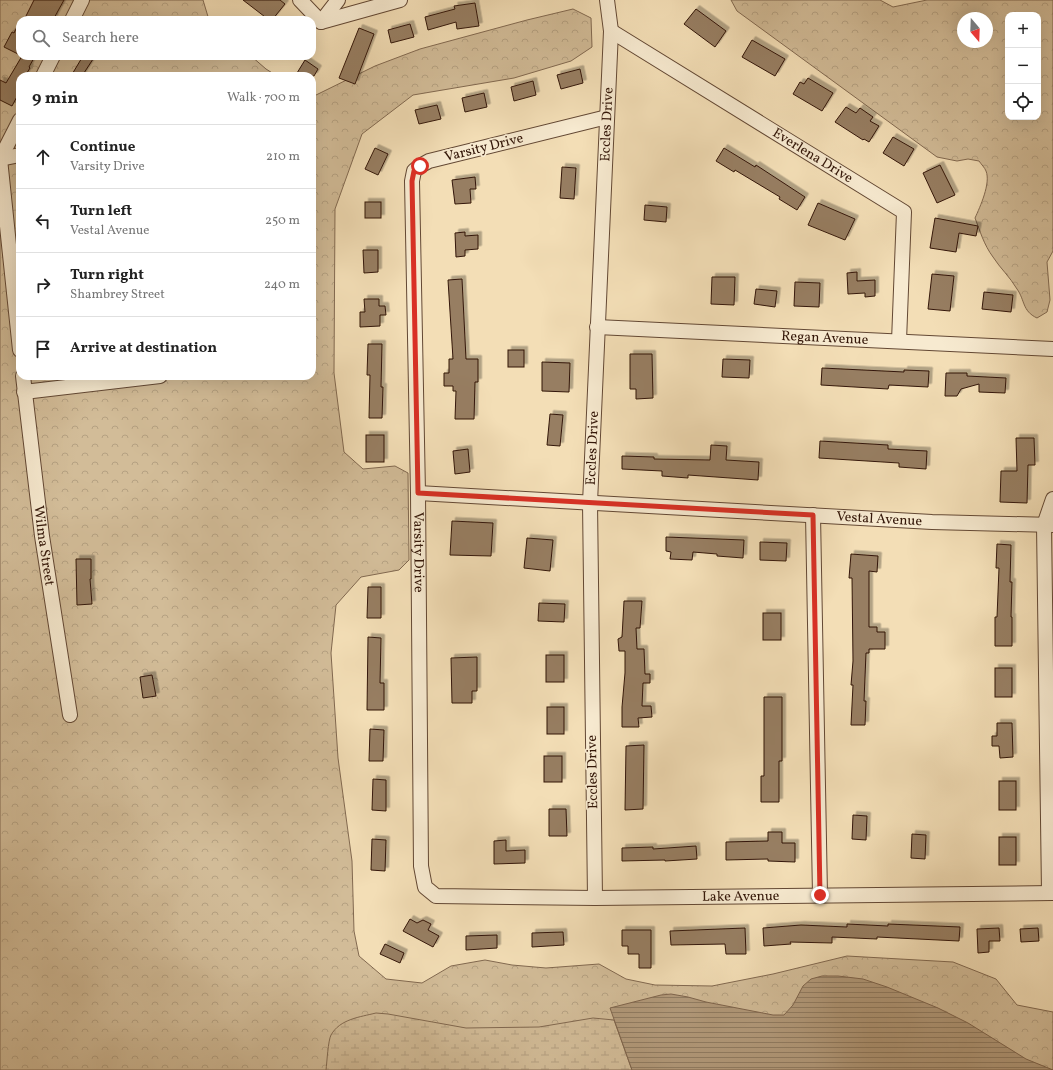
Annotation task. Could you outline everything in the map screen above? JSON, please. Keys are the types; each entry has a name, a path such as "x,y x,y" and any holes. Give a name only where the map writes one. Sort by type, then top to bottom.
{"street":[{"path":"74,16 82,0"},
{"path":"300,0 315,16"},
{"path":"321,22 338,0"},
{"path":"321,22 400,0"},
{"name":"Eccles Drive","path":"595,898 590,503 611,31 607,0"},
{"path":"316,17 321,22"},
{"name":"Everlena Drive","path":"611,31 904,212 899,341"},
{"path":"45,72 51,60"},
{"name":"Varsity Drive","path":"430,892 425,887 421,866 418,493 412,181 414,171 429,161 607,117"},
{"path":"16,128 0,159 16,312"},
{"path":"0,159 16,156"},
{"name":"Regan Avenue","path":"597,327 1053,349"},
{"name":"Wilma Street","path":"23,380 42,536 70,716"},
{"path":"24,392 126,380"},
{"name":"Vestal Avenue","path":"418,493 932,522 1049,525"},
{"path":"1051,893 1049,525 1053,499"},
{"path":"813,515 820,895"},
{"name":"Lake Avenue","path":"430,892 436,896 595,898 1051,893"}],"green space":[{"path":"0,0 203,0 208,16 16,16 16,60 256,60 271,72 16,72 16,380 316,380 316,95 375,66 420,49 573,9 591,18 592,47 571,61 514,78 413,95 362,134 335,209 334,373 344,452 363,469 395,466 408,473 409,560 399,570 361,577 336,605 331,653 338,758 352,861 354,931 359,956 386,979 422,983 451,966 485,960 512,965 546,968 599,964 626,979 655,985 712,986 773,974 847,956 953,962 996,979 1017,1005 1053,1012 1053,1070 0,1070"},
{"path":"731,0 880,0 893,7 927,0 1053,0 1053,251 1047,262 1050,300 1047,312 1037,318 1026,309 1020,293 996,261 985,243 975,218 980,208 986,188 987,176 984,167 979,161 968,159 957,161 937,157 737,11"},
{"path":"376,1013 466,1028 539,1027 593,1018 614,1020 632,1070 326,1070 330,1038 335,1030 345,1022"}],"shaded area":[{"path":"822,976 863,979 887,987 938,1008 968,1023 1026,1059 1053,1070 632,1070 610,1008 661,995 671,994 773,1015 784,1015 793,1005 803,986 811,979"}],"building":[{"path":"34,0 64,0 55,16 26,16"},
{"path":"243,0 280,0 285,4 275,16 264,16"},
{"path":"475,3 479,26 457,29 456,22 428,30 425,17 455,9 454,6"},
{"path":"696,9 726,31 715,47 684,24"},
{"path":"410,24 414,37 391,43 388,30"},
{"path":"359,28 374,34 355,84 339,78"},
{"path":"16,29 16,53 4,47 12,32 14,33"},
{"path":"752,40 785,59 775,76 742,57"},
{"path":"20,60 33,60 28,72 16,72 16,98 12,106 0,100 0,80 6,83"},
{"path":"81,60 92,60 85,72 73,72"},
{"path":"305,60 318,69 316,72 298,72"},
{"path":"580,69 583,83 561,89 557,75"},
{"path":"808,78 833,93 822,111 793,94 800,82 804,84"},
{"path":"533,81 536,95 514,101 511,87"},
{"path":"484,93 487,107 465,112 462,98"},
{"path":"437,105 441,119 419,124 415,110"},
{"path":"846,107 856,113 860,108 873,117 870,121 879,126 869,142 864,139 863,140 835,122"},
{"path":"893,137 914,149 904,166 883,153"},
{"path":"375,148 388,154 378,175 365,169"},
{"path":"724,148 755,167 756,165 805,197 797,210 779,199 780,197 735,170 734,172 716,161"},
{"path":"940,165 955,195 937,203 923,173"},
{"path":"562,167 576,168 574,199 560,198"},
{"path":"475,177 476,189 470,189 471,203 455,204 452,180"},
{"path":"365,202 381,202 381,218 365,218"},
{"path":"818,203 855,219 845,240 808,225"},
{"path":"645,205 667,207 666,222 644,220"},
{"path":"935,218 978,226 976,236 959,233 956,252 930,248"},
{"path":"465,232 465,236 478,235 478,249 465,250 465,256 456,257 455,233"},
{"path":"363,250 378,250 378,272 364,273"},
{"path":"857,272 857,281 875,280 875,296 865,297 865,293 848,294 847,273"},
{"path":"932,274 954,276 950,311 928,309"},
{"path":"712,277 735,277 734,305 711,304"},
{"path":"462,279 466,359 478,359 478,382 475,382 474,419 455,419 456,391 453,391 453,386 444,386 444,373 449,373 449,359 453,359 448,280"},
{"path":"795,282 820,283 819,307 794,306"},
{"path":"756,289 777,291 775,307 754,304"},
{"path":"984,292 1013,295 1011,312 982,309"},
{"path":"364,299 379,299 379,306 385,306 386,315 380,315 380,326 360,327 360,312 365,312"},
{"path":"368,344 382,344 382,418 369,418 370,375 367,375"},
{"path":"508,350 524,350 524,367 508,367"},
{"path":"630,354 652,354 653,398 636,399 636,389 630,389"},
{"path":"723,359 750,360 749,378 722,377"},
{"path":"542,362 570,363 569,392 542,391"},
{"path":"822,368 904,372 904,370 929,371 928,387 889,385 888,389 821,385"},
{"path":"946,373 967,373 967,376 1006,378 1005,393 979,392 979,384 961,389 957,396 945,396"},
{"path":"550,414 563,415 560,446 547,445"},
{"path":"366,435 384,435 384,462 366,462"},
{"path":"1016,438 1034,438 1035,465 1028,465 1027,503 1000,502 1001,471 1017,471"},
{"path":"820,441 888,445 888,449 927,451 926,469 899,467 899,463 819,458"},
{"path":"711,445 727,446 726,460 759,462 758,480 688,475 688,478 662,476 662,471 622,469 622,456 654,457 654,459 710,460"},
{"path":"468,449 470,472 455,474 453,451"},
{"path":"452,521 493,523 491,556 450,555"},
{"path":"666,537 744,540 743,558 693,552 692,560 670,559 671,552 666,551"},
{"path":"527,538 553,540 550,571 524,568"},
{"path":"760,542 787,543 786,561 760,560"},
{"path":"997,544 1011,545 1010,582 1012,582 1012,646 995,646 995,617 997,617 999,568 996,568"},
{"path":"851,554 878,556 877,572 869,571 869,627 877,627 877,632 885,632 885,649 869,649 869,653 866,653 864,701 866,701 865,725 851,725 853,685 851,685 853,661 852,578 849,578"},
{"path":"76,559 91,559 90,579 92,604 77,605"},
{"path":"368,587 381,587 381,618 367,618"},
{"path":"624,601 642,601 640,628 636,628 637,649 644,649 645,674 650,674 650,683 643,683 642,706 651,706 652,717 638,718 639,727 622,727 625,651 619,651 618,639 622,637"},
{"path":"539,603 565,604 564,622 538,621"},
{"path":"763,613 781,613 781,640 763,640"},
{"path":"368,637 381,638 380,683 384,683 384,710 367,710"},
{"path":"546,655 564,655 564,682 546,682"},
{"path":"477,657 477,691 472,691 472,703 452,703 451,658"},
{"path":"995,668 1012,668 1012,697 995,697"},
{"path":"152,675 156,696 143,698 140,677"},
{"path":"764,697 782,697 782,761 779,761 779,802 761,802 761,776 764,776"},
{"path":"547,707 564,707 564,734 547,734"},
{"path":"997,723 1012,723 1013,757 1000,758 999,746 992,746 992,736 997,736"},
{"path":"370,729 384,730 383,761 369,761"},
{"path":"644,745 643,809 625,810 626,746"},
{"path":"544,756 562,756 562,782 544,782"},
{"path":"373,779 386,780 386,811 372,810"},
{"path":"999,781 1016,781 1016,810 999,810"},
{"path":"549,809 566,809 567,836 549,836"},
{"path":"853,815 867,816 866,840 852,839"},
{"path":"768,832 782,832 782,843 795,843 795,862 768,861 768,859 726,860 726,842 768,841"},
{"path":"912,834 926,835 925,859 911,858"},
{"path":"999,837 1016,837 1016,865 999,865"},
{"path":"372,839 386,840 385,871 371,870"},
{"path":"506,840 506,851 525,850 525,863 494,864 494,841"},
{"path":"696,846 697,859 622,861 622,848 653,847 653,849"},
{"path":"410,919 417,923 423,920 431,924 428,930 439,936 433,947 403,931"},
{"path":"847,924 960,927 959,941 877,937 877,939 832,937 832,943 790,942 791,944 764,946 763,928 801,925 847,927"},
{"path":"745,928 746,954 726,954 725,944 671,945 670,931"},
{"path":"999,928 1000,941 989,941 989,952 978,953 977,929"},
{"path":"1038,928 1039,941 1021,942 1020,929"},
{"path":"622,930 651,930 651,968 639,968 639,954 628,954 628,946 622,946"},
{"path":"563,932 564,945 532,947 532,933"},
{"path":"497,935 497,948 466,950 466,936"},
{"path":"385,944 404,953 400,963 380,954"}],"route":[{"path":"420,166 414,171 412,181 418,493 813,515 820,895"}]}
